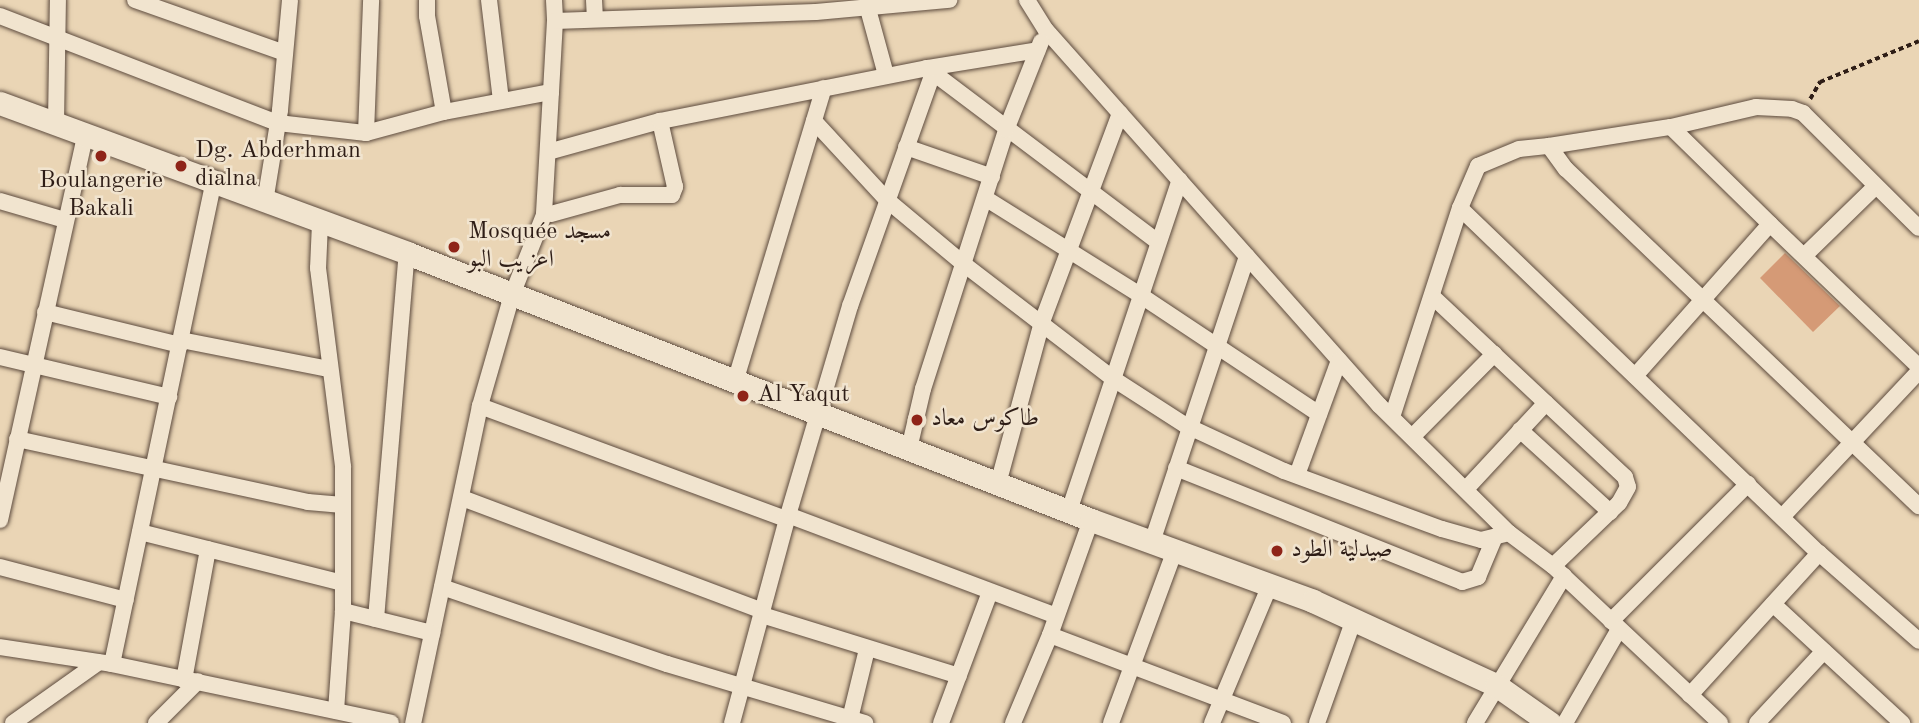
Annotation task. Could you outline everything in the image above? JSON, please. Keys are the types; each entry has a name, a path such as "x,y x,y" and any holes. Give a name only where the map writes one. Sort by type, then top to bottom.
{"main road":[{"path":"0,103 407,253 1091,520 1270,585 1354,619 1496,685 1550,723"}],"street":[{"path":"56,123 58,0"},
{"path":"135,0 285,54"},
{"path":"265,202 278,123 290,0"},
{"path":"366,133 371,0"},
{"path":"427,0 427,16 444,112"},
{"path":"489,0 501,100"},
{"path":"413,723 481,407 512,295 544,215 554,0"},
{"path":"594,0 595,19"},
{"path":"555,21 702,8 860,6 949,0"},
{"path":"1027,0 1046,30 1339,360 1465,489 1502,536 1559,571 1720,723"},
{"path":"860,6 887,75"},
{"path":"0,16 278,123 366,133 444,112 551,92"},
{"path":"909,449 923,390 1006,130 1046,30"},
{"path":"548,152 660,121 887,75 1038,50"},
{"path":"930,70 1006,130 1158,242"},
{"path":"733,723 817,413 930,70"},
{"path":"735,382 824,88"},
{"path":"1392,417 1460,208 1478,166 1519,149 1671,127 1756,107 1792,109 1803,113 1919,228"},
{"path":"998,484 1042,322 1120,113"},
{"path":"551,214 620,195 672,195 675,187 660,121"},
{"path":"814,121 887,200 965,265 1112,377 1189,427 1297,475 1442,529 1481,540 1502,536"},
{"path":"1671,127 1919,369 1782,517"},
{"path":"0,520 86,133"},
{"path":"1549,146 1566,169 1919,506"},
{"path":"906,147 992,177"},
{"path":"1069,511 1180,180"},
{"path":"13,723 106,663 126,600 213,183"},
{"path":"1804,256 1876,186"},
{"path":"985,198 1140,295 1319,414"},
{"path":"0,201 65,220"},
{"path":"1460,208 1819,553 1919,641"},
{"path":"320,223 318,268 329,369 344,467 343,611 336,711"},
{"path":"1635,376 1701,298 1770,224"},
{"path":"376,619 407,253"},
{"path":"1152,542 1247,256"},
{"path":"1432,296 1625,477 1627,493 1559,571 1475,723"},
{"path":"45,312 180,343 329,369"},
{"path":"1412,436 1494,354"},
{"path":"0,357 169,397"},
{"path":"1297,475 1339,360"},
{"path":"1465,489 1546,403"},
{"path":"481,407 1056,616"},
{"path":"1520,430 1610,512"},
{"path":"17,439 154,466 308,502 342,505"},
{"path":"1176,468 1462,583 1478,577 1502,536"},
{"path":"1565,723 1615,625 1748,484"},
{"path":"462,498 762,613 867,649 959,676"},
{"path":"1013,723 1050,635 1091,520"},
{"path":"140,532 343,583"},
{"path":"156,723 191,680 208,549"},
{"path":"1111,723 1175,550"},
{"path":"1690,695 1819,553"},
{"path":"0,567 126,600"},
{"path":"1212,723 1270,585"},
{"path":"442,587 608,645 854,721 867,649"},
{"path":"941,723 990,592"},
{"path":"1773,604 1902,723"},
{"path":"343,611 432,634"},
{"path":"1317,723 1354,619"},
{"path":"1050,635 1133,664 1283,723"},
{"path":"2,649 106,663 391,723"},
{"path":"1757,723 1824,651"}],"path":[{"path":"1803,113 1820,82 1919,41"}],"building":[{"path":"1785,253 1840,306 1813,332 1760,278"}],"place":[{"name":"Boulangerie Bakali","path":"101,156"},
{"name":"Dg. Abderhman dialna","path":"181,166"},
{"name":"Mosquée مسجد اعزيب البو","path":"454,247"},
{"name":"Al Yaqut","path":"743,396"},
{"name":"طاكوس معاد","path":"917,420"},
{"name":"صيدلية الطود","path":"1277,551"}]}
